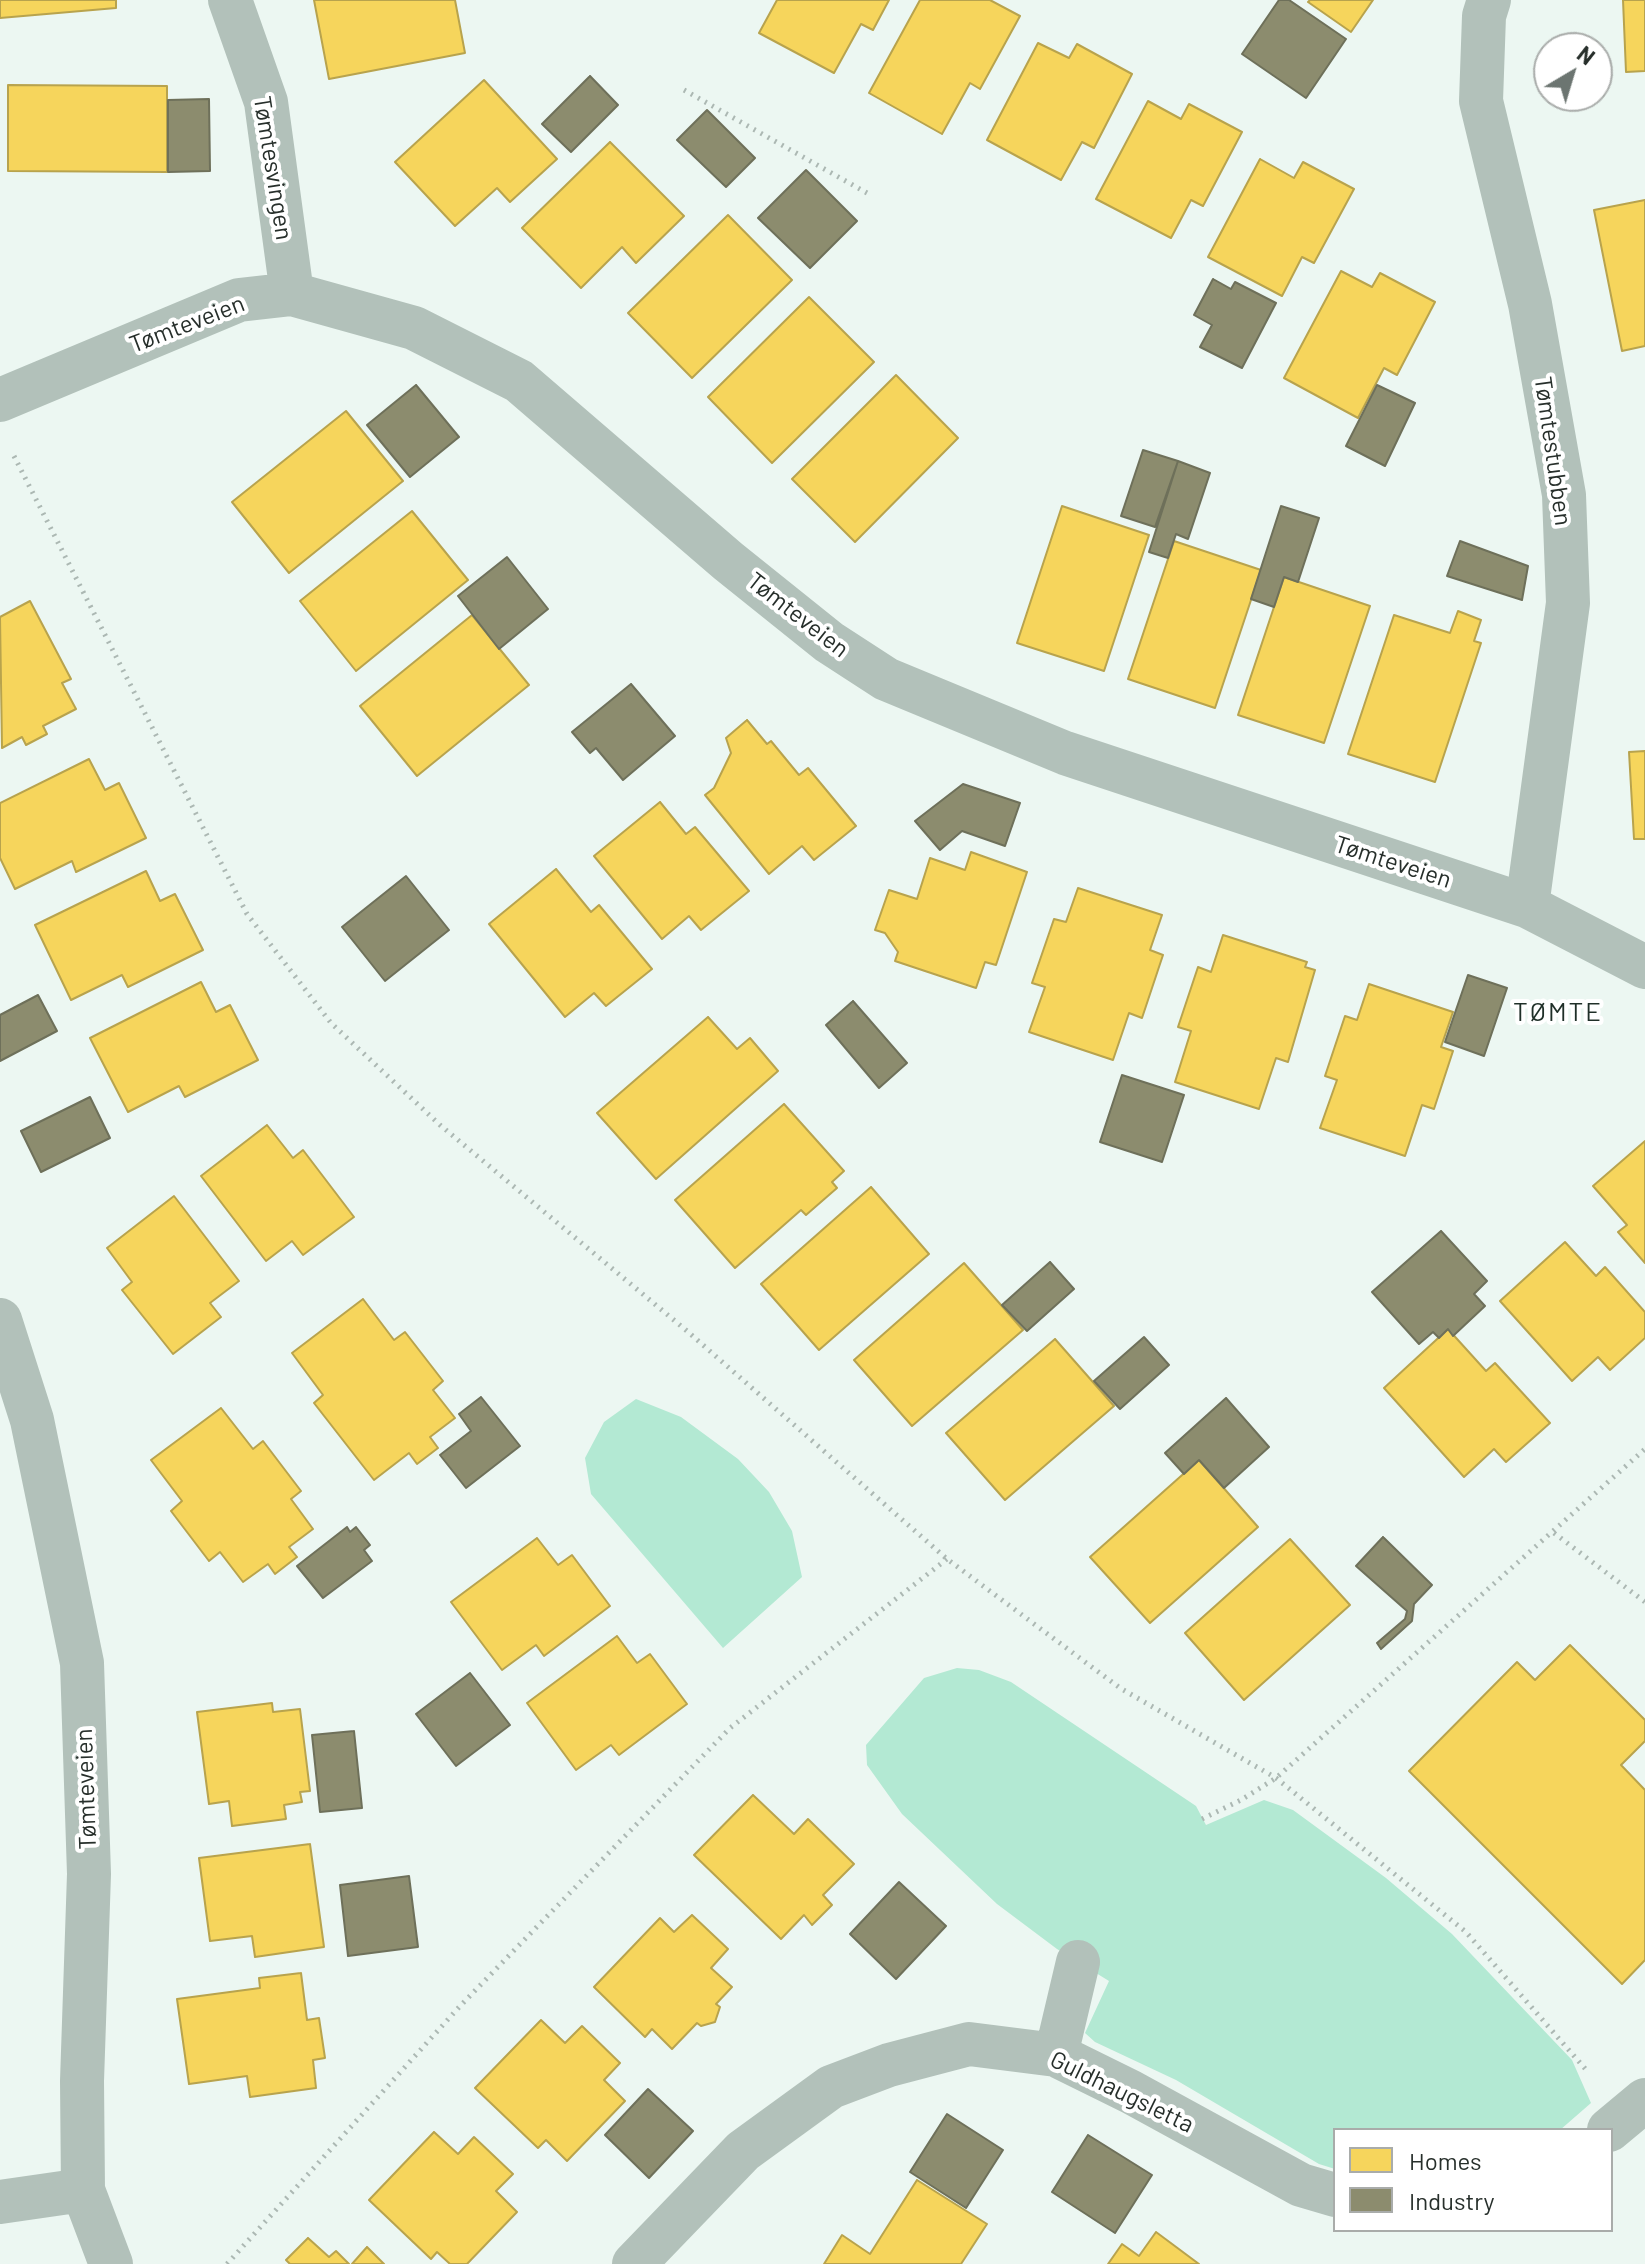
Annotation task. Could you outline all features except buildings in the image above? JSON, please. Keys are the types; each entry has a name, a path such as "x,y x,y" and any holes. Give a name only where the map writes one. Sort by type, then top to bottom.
{"street":[{"name":"Tømtesvingen","path":"230,0 266,102 292,294"},
{"name":"Tømtestubben","path":"1489,0 1484,16 1481,101 1530,304 1564,495 1568,588 1527,906"},
{"name":"Tømteveien","path":"0,400 239,300 292,294 414,328 519,381 750,579 829,642 886,679 1065,753 1527,906 1645,967"},
{"name":"Tømteveien","path":"0,1320 32,1420 82,1663 89,1874 83,2190 111,2264"},
{"path":"1056,2055 1078,1962"},
{"name":"Guldhaugsletta","path":"634,2264 743,2151 831,2087 889,2065 969,2044 1056,2055 1131,2092 1301,2185 1333,2194"},
{"path":"0,2202 83,2190"}],"path":[{"path":"684,90 867,193"},
{"path":"7,443 247,914 331,1023 440,1125 687,1331 947,1559 1120,1688 1276,1778 1466,1932 1627,2115"},
{"path":"1202,1819 1276,1778 1645,1449"},
{"path":"1554,1533 1645,1602"},
{"path":"227,2264 461,2005 730,1728 947,1559"}],"green space":[{"path":"636,1399 681,1417 738,1459 769,1492 792,1531 802,1577 723,1648 591,1494 585,1458 604,1422"},
{"path":"957,1668 979,1670 1011,1682 1196,1806 1206,1825 1264,1800 1293,1810 1386,1878 1452,1934 1572,2060 1591,2103 1562,2128 1333,2128 1333,2168 1319,2164 1176,2080 1095,2042 1085,2033 1109,1981 1057,1949 997,1904 902,1814 867,1765 866,1745 924,1678"}],"district":[{"name":"TØMTE","path":"1558,1012"}]}
